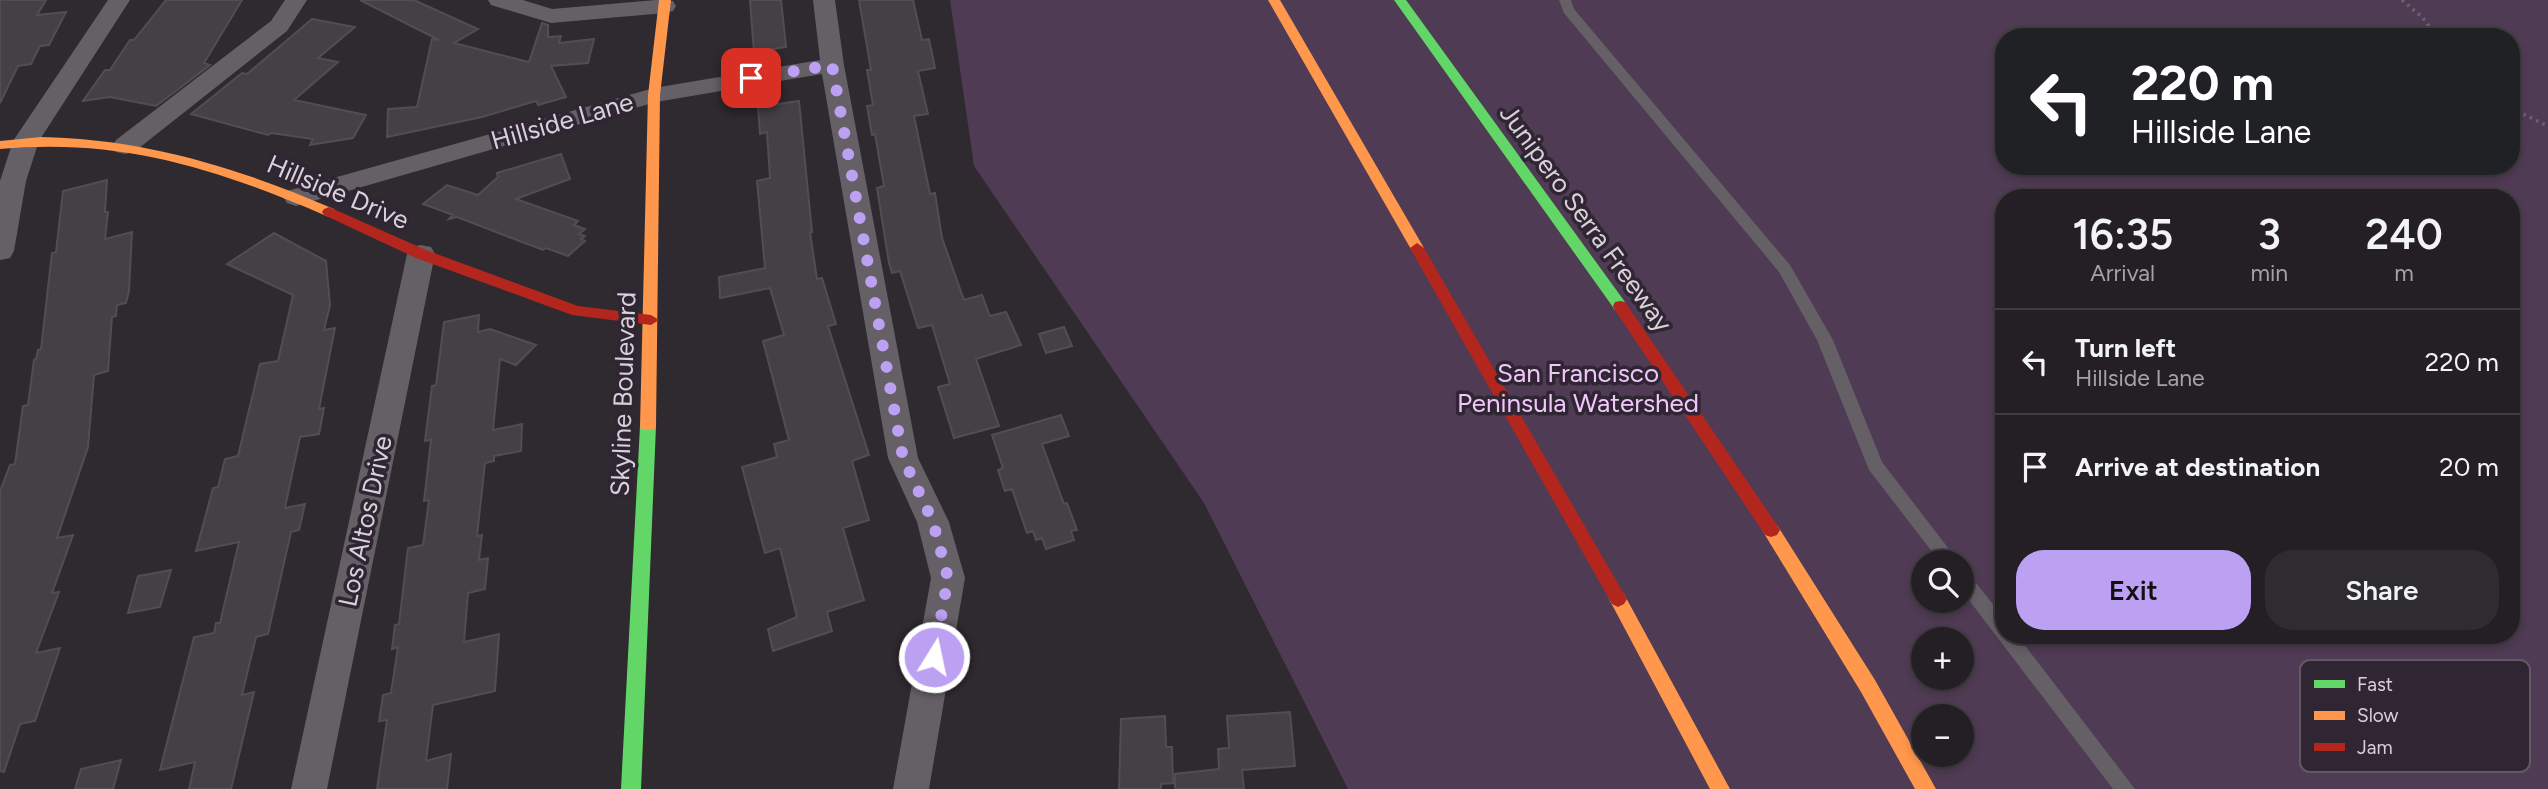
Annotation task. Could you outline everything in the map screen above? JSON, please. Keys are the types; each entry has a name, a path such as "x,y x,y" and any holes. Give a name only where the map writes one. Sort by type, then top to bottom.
{"main road":[{"path":"1274,0 1600,566 1720,789"},
{"name":"Junipero Serra Freeway","path":"1400,0 1739,477 1836,631 1926,789"},
{"name":"Skyline Boulevard","path":"631,789 648,445 654,95 665,3"},
{"name":"Hillside Drive","path":"0,145 26,141 125,146 215,168 296,197 421,254 577,311 651,320"}],"street":[{"path":"0,251 13,181 26,141 119,0"},
{"path":"125,146 279,26 296,0"},
{"path":"499,0 551,16 665,3"},
{"path":"824,0 832,65 903,458 933,522 948,578 911,789"},
{"name":"Hillside Lane","path":"296,197 654,95 832,65"},
{"name":"Los Altos Drive","path":"309,789 421,254"}],"lane":[{"path":"1565,0 1568,10 1785,269 1825,340 1875,465 1941,550"},
{"path":"1974,594 1995,621"},
{"path":"2013,644 2125,789"}],"path":[{"path":"2402,0 2430,28"},
{"path":"2520,112 2548,126"}],"green space":[{"name":"San Francisco Peninsula Watershed","path":"950,0 2548,0 2548,789 1348,789 1204,503 974,166"}],"building":[{"path":"0,0 46,0 37,15 66,12 49,45 40,46 31,64 18,66 0,103"},
{"path":"166,0 242,0 204,63 210,65 156,106 110,97 83,101 105,70 110,70 130,40 134,40"},
{"path":"360,0 414,0 478,29 454,43 529,62 542,23 548,25 548,37 561,36 559,43 594,39 588,63 551,66 566,97 538,105 536,101 482,117 387,137 388,109 417,107 432,39 439,40"},
{"path":"750,0 781,0 786,47 754,52"},
{"path":"859,0 913,0 922,40 929,39 935,68 918,71 928,114 914,116 930,194 935,193 942,238 964,300 982,295 990,316 1006,312 1021,345 976,359 999,426 954,438 938,387 950,384 932,325 918,328 900,271 892,273 877,188 884,186 867,106 873,105 867,70 871,70"},
{"path":"312,19 355,27 318,58 338,62 294,100 366,115 353,138 310,145 313,139 271,133 268,135 191,114 242,73 247,74"},
{"path":"799,101 810,232 817,279 822,278 836,324 828,326 869,455 852,461 869,520 843,528 864,600 827,612 832,631 773,651 768,629 797,617 780,548 765,553 742,467 777,457 774,444 789,440 763,341 784,335 770,288 720,298 719,277 765,268 757,181 770,178 767,132 760,134 758,107"},
{"path":"561,154 570,179 516,199 578,221 574,225 585,229 579,234 585,236 581,239 585,241 568,256 546,248 543,250 457,217 449,219 453,215 423,204 447,185 478,195 498,177 497,173"},
{"path":"107,180 105,239 132,232 129,291 126,303 117,305 116,316 112,317 108,371 94,375 88,447 57,538 73,535 52,593 59,592 36,653 60,648 35,721 20,724 4,772 0,771 0,491 10,465 15,464 23,406 28,405 34,360 41,349 52,253 56,252 63,191"},
{"path":"274,233 326,261 330,305 324,330 335,328 319,409 324,408 319,434 300,437 285,508 305,504 299,530 291,532 268,634 256,637 242,695 254,692 231,789 189,789 195,762 160,770 194,637 214,633 216,623 220,623 239,542 196,551 213,488 218,487 225,459 238,456 260,364 278,361 293,295 227,264"},
{"path":"479,315 478,332 490,329 536,345 516,365 500,359 493,430 522,424 521,451 494,456 494,461 485,463 477,536 482,535 479,560 488,558 485,589 468,593 464,642 499,634 495,691 433,705 426,761 451,754 447,789 377,789 387,720 379,721 383,695 391,693 398,647 392,649 395,625 399,624 408,548 423,545 429,500 424,501 431,440 425,441 444,322"},
{"path":"1064,327 1072,346 1046,353 1039,334"},
{"path":"1061,415 1069,436 1042,444 1064,504 1067,503 1077,530 1071,531 1074,540 1046,549 1042,538 1036,540 1033,531 1027,533 1012,489 1005,491 998,470 1003,468 992,435"},
{"path":"171,570 160,607 128,613 138,576"},
{"path":"1290,712 1295,766 1242,770 1244,789 1175,789 1175,774 1219,769 1218,749 1229,748 1227,716"},
{"path":"1165,716 1166,747 1172,747 1173,783 1161,784 1161,789 1119,789 1121,719"},
{"path":"121,760 113,789 75,789 81,769"}],"traffic: fast":[{"path":"1400,0 1620,306"},
{"path":"631,789 648,426"}],"traffic: slow":[{"path":"648,426 654,95 665,0"},
{"path":"1274,0 1417,248"},
{"path":"0,145 41,141 83,142 168,155 251,180 329,212"},
{"path":"1771,530 1868,686 1926,789"},
{"path":"1618,599 1720,789"}],"traffic: jam":[{"path":"329,212 421,254 577,311 651,320"},
{"path":"1417,248 1618,599"},
{"path":"1620,306 1771,530"}],"route":[{"path":"751,78 832,65 903,458 933,522 948,578 934,657"}]}
